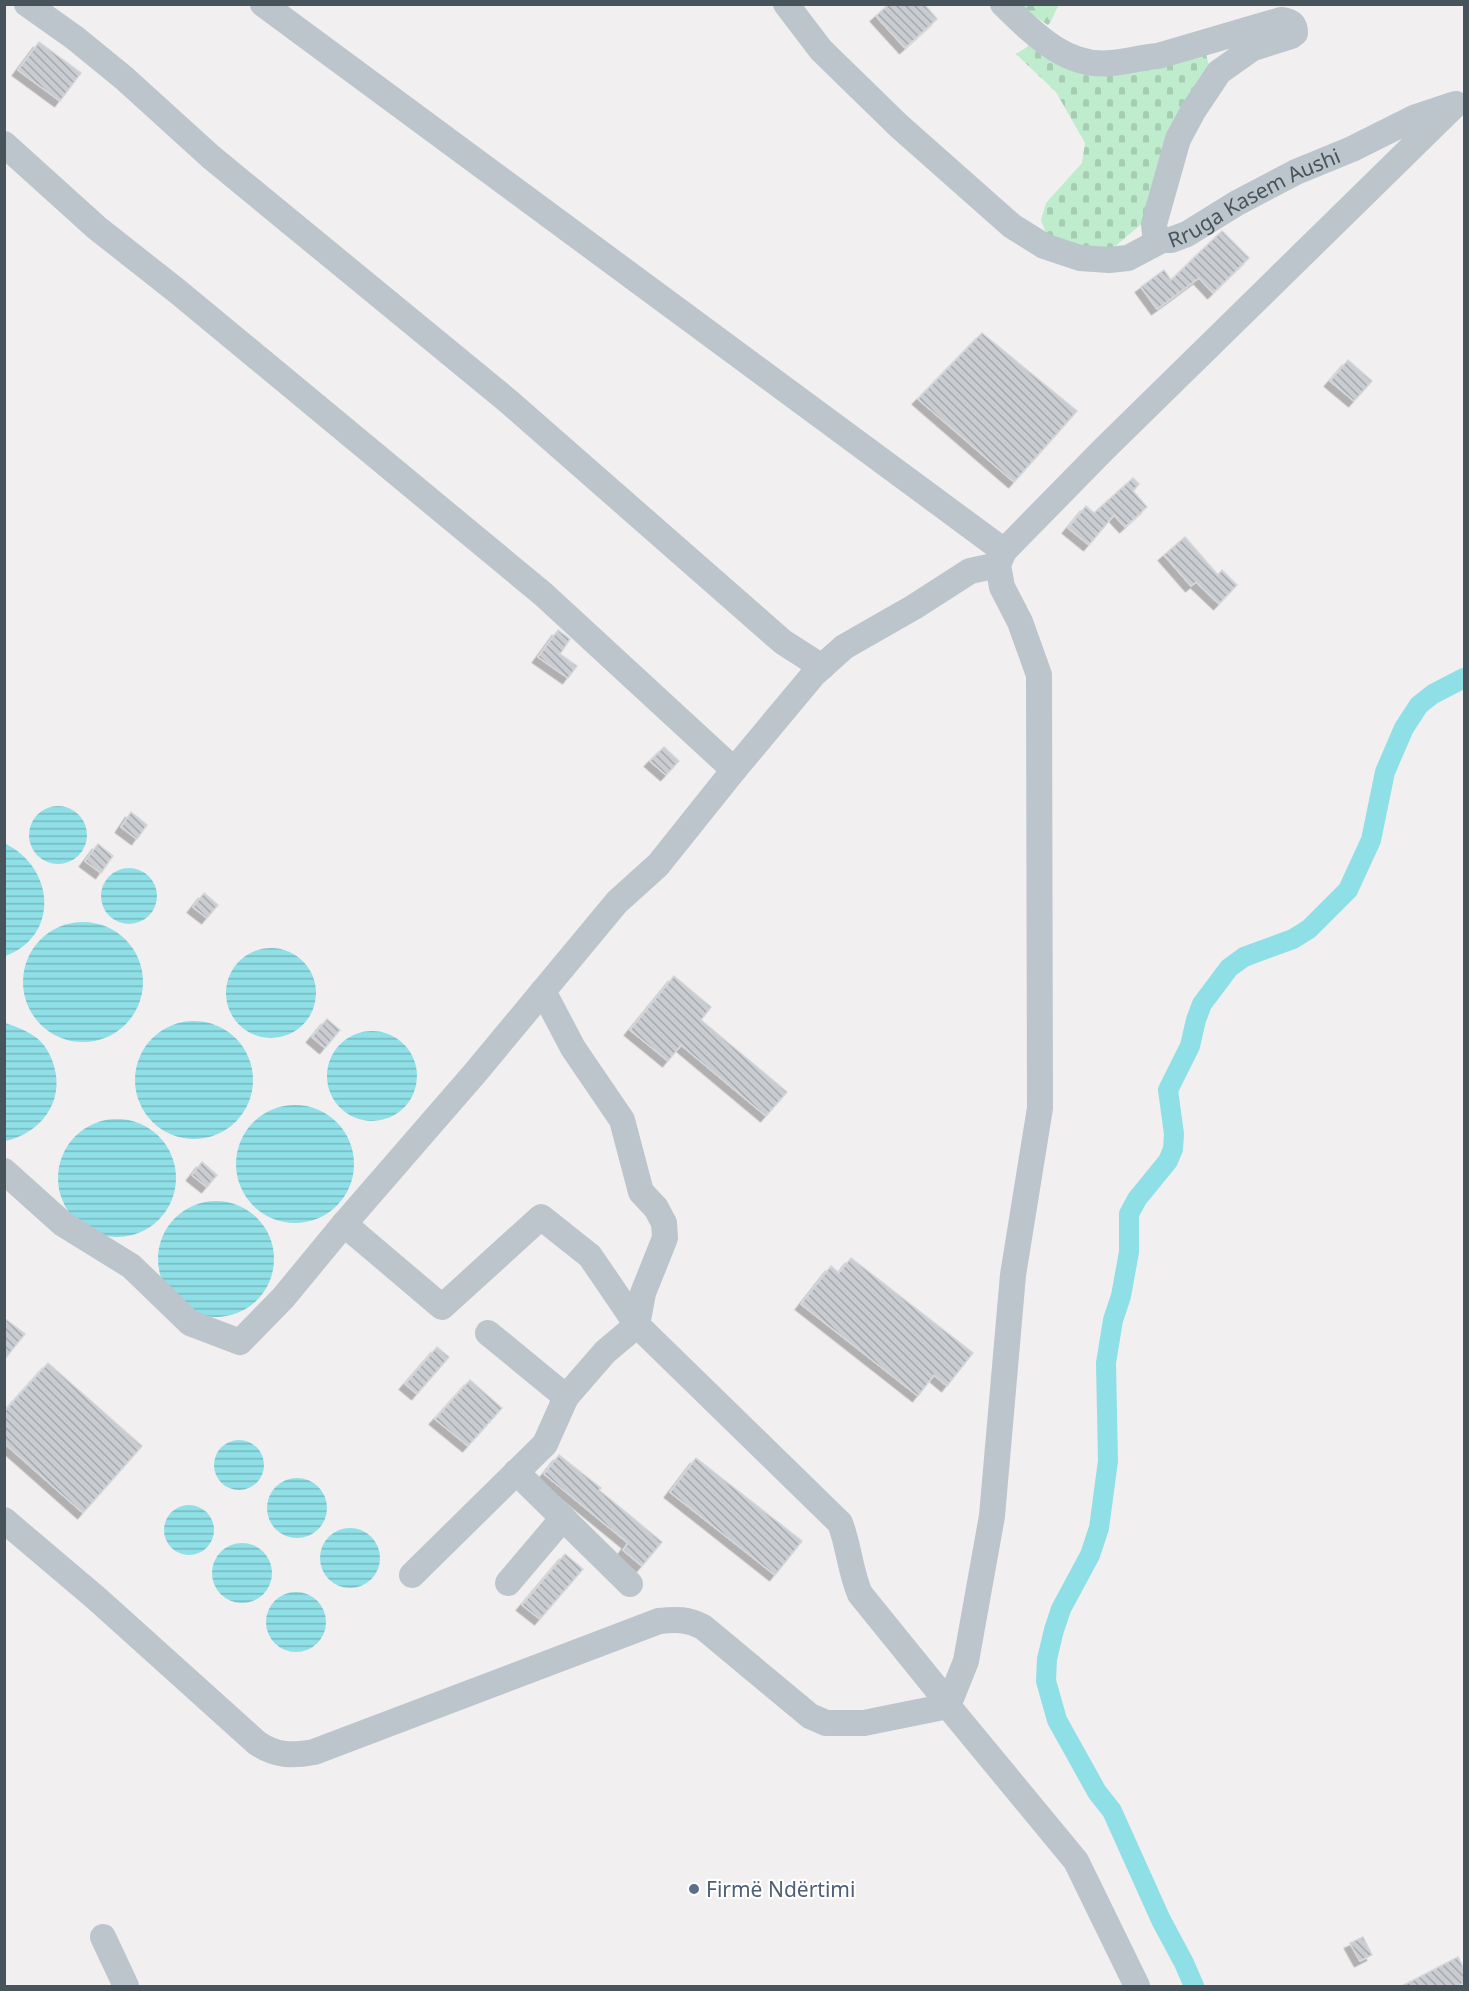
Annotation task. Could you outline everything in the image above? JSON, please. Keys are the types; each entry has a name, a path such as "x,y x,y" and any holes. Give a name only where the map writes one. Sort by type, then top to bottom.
{"street":[{"path":"27,4 75,38 124,78 211,157 508,402 783,642 822,667"},
{"path":"263,4 1001,558"},
{"path":"786,4 821,50 899,126 1012,226 1044,246 1080,258 1109,260 1128,258 1162,240"},
{"name":"Rruga Kasem Aushi","path":"1003,4 1047,44 1081,62 1111,63 1138,57 1158,56 1281,20 1293,24 1295,33 1291,36 1253,48 1219,72 1193,111 1178,139 1154,225 1155,234 1162,240 1171,240 1187,234 1237,203 1296,172 1460,99"},
{"path":"4,1171 63,1224 130,1266 190,1323 240,1342 283,1298 617,902 658,865 734,770 822,667 844,647 914,608 970,572 1001,558 1102,450 1460,99"},
{"path":"4,144 97,228 177,291 543,594 734,770"},
{"path":"4,1520 96,1598 257,1743 268,1750 284,1755 314,1752 659,1621 676,1619 692,1621 703,1627 810,1716 826,1723 864,1723 943,1698 966,1661 992,1516 1012,1275 1040,1108 1039,675 1020,622 1002,586 1001,558"},
{"path":"412,1575 545,1444 566,1397 605,1352 637,1324 643,1293 665,1238 664,1222 656,1208 641,1192 622,1120 573,1048 543,991"},
{"path":"344,1224 442,1306 541,1217 590,1256 637,1324 840,1523 847,1541 853,1579 860,1594 1076,1861 1137,1986"},
{"path":"488,1334 566,1397"},
{"path":"516,1473 630,1584"},
{"path":"508,1583 563,1518"},
{"path":"103,1937 126,1986"}],"green space":[{"path":"1018,5 1060,5 1048,25"},
{"path":"1043,37 1062,57 1205,50 1210,70 1145,221 1106,254 1048,238 1041,220 1046,203 1082,163 1085,143 1056,92 1016,54"}],"water":[{"path":"58,806 74,811 82,819 87,835 82,851 74,859 58,864 42,859 34,851 29,835 34,819 42,811"},
{"path":"4,843 21,854 33,868 41,884 44,901 42,918 35,933 23,946 5,956"},
{"path":"123,868 135,868 145,872 153,880 157,896 153,912 145,920 135,924 123,924 113,920 105,912 101,902 101,890 105,880 113,872"},
{"path":"83,922 106,927 125,940 138,959 143,982 138,1005 125,1024 106,1037 83,1042 60,1037 41,1024 28,1005 23,982 28,959 41,940 60,927"},
{"path":"271,948 288,952 303,961 312,976 316,993 312,1010 303,1025 288,1034 271,1038 254,1034 239,1025 230,1010 226,993 230,976 239,961 254,952"},
{"path":"194,1021 217,1025 236,1038 249,1057 253,1080 249,1103 236,1122 217,1135 194,1139 171,1135 152,1122 139,1103 135,1080 139,1057 152,1038 171,1025"},
{"path":"5,1023 26,1031 46,1048 54,1066 56,1092 46,1115 38,1124 29,1132 5,1141"},
{"path":"372,1031 389,1035 404,1044 413,1059 417,1076 413,1093 404,1108 389,1117 372,1121 355,1117 340,1108 331,1093 327,1076 331,1059 340,1044 355,1035"},
{"path":"295,1105 318,1109 337,1122 350,1141 354,1164 350,1187 337,1206 318,1219 295,1223 272,1219 253,1206 240,1187 236,1164 240,1141 253,1122 272,1109"},
{"path":"117,1119 140,1123 159,1136 172,1155 176,1178 172,1201 159,1220 140,1233 117,1237 94,1233 75,1220 62,1201 58,1178 62,1155 75,1136 94,1123"},
{"path":"216,1201 238,1205 257,1218 270,1237 274,1259 270,1281 257,1300 238,1313 216,1317 194,1313 175,1300 162,1281 158,1259 162,1237 175,1218 194,1205"},
{"path":"239,1440 253,1444 260,1451 264,1465 260,1479 253,1486 239,1490 225,1486 218,1479 214,1465 218,1451 225,1444"},
{"path":"297,1478 314,1483 322,1491 327,1508 322,1525 314,1533 297,1538 280,1533 272,1525 267,1508 272,1491 280,1483"},
{"path":"189,1505 203,1509 210,1516 214,1530 210,1544 203,1551 189,1555 175,1551 168,1544 164,1530 168,1516 175,1509"},
{"path":"350,1528 367,1533 375,1541 380,1558 375,1575 367,1583 350,1588 333,1583 325,1575 320,1558 325,1541 333,1533"},
{"path":"242,1543 259,1548 267,1556 272,1573 267,1590 259,1598 242,1603 225,1598 217,1590 212,1573 217,1556 225,1548"},
{"path":"296,1592 313,1597 321,1605 326,1622 321,1639 313,1647 296,1652 279,1647 271,1639 266,1622 271,1605 279,1597"}],"building":[{"path":"889,4 924,4 937,19 905,48 876,16"},
{"path":"39,42 81,73 60,101 18,70"},
{"path":"1222,231 1249,258 1213,293 1199,278 1157,309 1141,287 1164,270 1171,280"},
{"path":"982,333 1077,411 1014,482 918,399"},
{"path":"1348,360 1372,381 1354,401 1330,381"},
{"path":"1133,478 1139,484 1133,491 1147,507 1125,527 1114,515 1089,545 1068,528 1086,506 1094,513"},
{"path":"1185,537 1218,575 1222,570 1237,585 1219,604 1196,582 1191,586 1164,555"},
{"path":"558,630 570,639 560,654 577,666 568,678 538,657"},
{"path":"664,747 679,761 666,775 650,761"},
{"path":"131,812 147,825 137,839 121,827"},
{"path":"98,844 113,856 101,873 85,861"},
{"path":"204,893 218,905 207,918 193,907"},
{"path":"674,976 711,1007 701,1020 787,1092 766,1116 681,1045 668,1061 630,1030"},
{"path":"327,1019 340,1030 325,1048 312,1037"},
{"path":"202,1162 217,1175 207,1187 192,1175"},
{"path":"851,1258 973,1353 947,1386 934,1375 918,1396 801,1304 831,1266 839,1273"},
{"path":"4,1318 25,1334 4,1360"},
{"path":"437,1347 449,1357 417,1394 405,1384"},
{"path":"48,1363 142,1446 83,1513 4,1443 4,1412"},
{"path":"470,1380 502,1408 468,1446 435,1419"},
{"path":"559,1455 601,1488 599,1490 662,1542 642,1566 623,1550 628,1543 544,1474"},
{"path":"696,1458 802,1541 775,1575 670,1492"},
{"path":"565,1554 583,1569 540,1619 522,1605"},
{"path":"1363,1937 1372,1955 1360,1961 1350,1943"},
{"path":"1458,1957 1464,1969 1464,1983 1458,1986 1402,1986"}],"waterway":[{"path":"1194,1986 1161,1920 1112,1811 1097,1792 1057,1720 1046,1681 1047,1659 1061,1609 1090,1555 1099,1528 1108,1461 1106,1363 1113,1320 1121,1296 1129,1252 1129,1214 1137,1199 1168,1161 1173,1149 1174,1134 1168,1090 1190,1046 1202,1004 1229,968 1244,957 1293,939 1309,929 1348,890 1371,840 1385,772 1404,728 1419,705 1433,694 1464,678"}],"place":[{"name":"Firmë Ndërtimi","path":"694,1889"}]}
